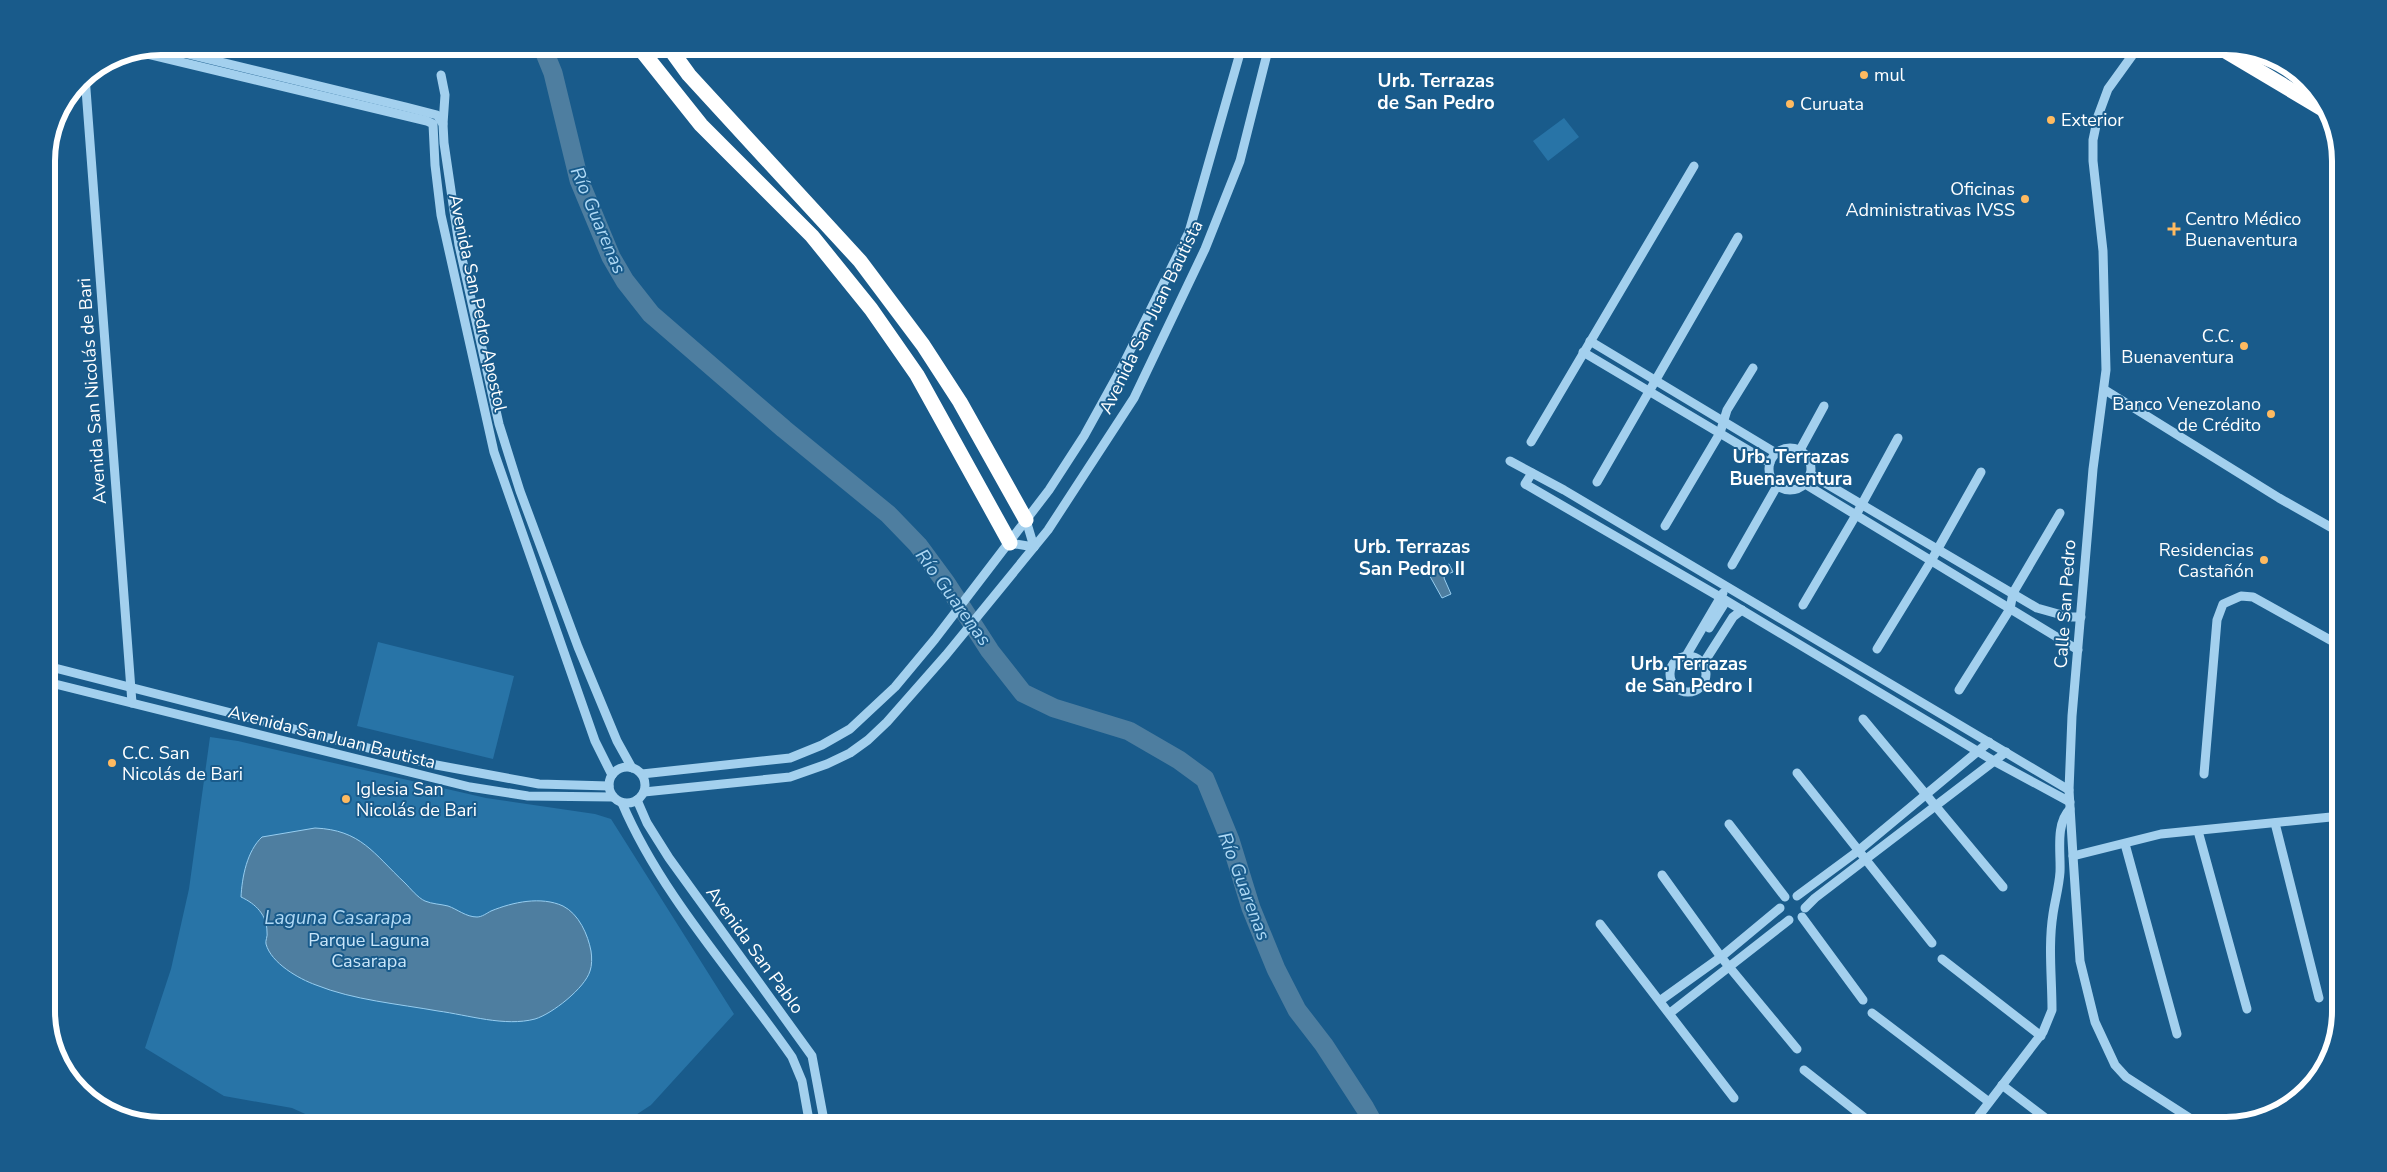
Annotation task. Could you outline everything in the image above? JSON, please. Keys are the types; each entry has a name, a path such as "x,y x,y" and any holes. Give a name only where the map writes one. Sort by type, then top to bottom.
{"highway":[{"path":"645,55 701,125 812,236 871,309 917,376 1010,543"},
{"path":"675,55 689,75 860,261 923,345 960,402 1026,520"},
{"path":"2233,55 2316,105"}],"street":[{"path":"190,55 426,116"},
{"name":"Avenida San Juan Bautista","path":"642,774 790,758 822,745 850,729 895,687 935,639 1049,490 1084,436 1121,369 1189,232 1239,55"},
{"name":"Avenida San Juan Bautista","path":"644,792 790,777 827,764 850,753 868,740 887,722 946,655 1048,530 1134,398 1205,249 1240,161 1267,55"},
{"name":"Calle San Pedro","path":"2132,55 2108,89 2098,116 2093,140 2092,161 2103,251 2105,289 2105,390 2092,469 2078,650 2069,790 2072,856 2080,961 2099,1031 2115,1064 2126,1077 2188,1117"},
{"path":"152,56 426,116 438,115 443,124"},
{"name":"Avenida San Pedro Apostol","path":"441,75 444,95 443,124 445,151 459,244 499,424 520,491 578,647 617,741 632,768"},
{"name":"Avenida San Nicolás de Bari","path":"86,86 132,703"},
{"name":"Avenida San Pedro Apostol","path":"426,116 433,124 435,165 441,215 494,452 595,741 612,775"},
{"path":"1531,442 1694,166"},
{"path":"1597,482 1738,237"},
{"path":"1590,341 1776,453"},
{"path":"1583,352 1770,463"},
{"path":"1665,526 1720,433 1727,410 1753,368"},
{"path":"2105,390 2279,498 2332,528"},
{"path":"1800,450 1824,406"},
{"path":"1803,605 1856,515 1898,438"},
{"path":"1787,448 1800,450 1809,460 1810,474 1804,484 1791,490 1777,486 1769,472 1770,463 1776,453 1787,448"},
{"path":"1510,460 2069,790"},
{"path":"1532,472 1525,484 1542,492 2070,805 2066,812 2060,835 2058,886 2053,914 2050,962 2052,1010 2041,1036 1978,1117"},
{"path":"1876,648 1931,561 1981,472"},
{"path":"1810,474 2037,608 2069,617 2081,616"},
{"path":"1542,492 1549,482"},
{"path":"1804,484 2078,650"},
{"path":"1732,565 1777,486"},
{"path":"1959,690 2010,609 2013,593 2060,513"},
{"path":"1010,543 1034,547 1026,520"},
{"path":"1689,656 1703,664 1706,674 1699,688 1689,692 1679,689 1672,681 1670,672 1673,663 1689,656 1723,599 1727,587"},
{"path":"2204,774 2217,620 2223,604 2241,596 2253,597 2332,641"},
{"path":"1703,664 1733,617 1742,610"},
{"name":"Avenida San Juan Bautista","path":"55,668 361,748 462,771 539,784 609,786"},
{"name":"Avenida San Juan Bautista","path":"55,684 363,762 488,791 528,796 613,797"},
{"path":"1862,719 1936,804 2003,887"},
{"path":"1785,897 1798,896 1858,851 1928,795 1989,742"},
{"path":"1780,908 1782,915 1789,920 1796,920 1815,898 2006,752"},
{"path":"621,768 632,768 642,774 645,783 644,792 637,800 622,803 613,797 609,786 612,775 621,768"},
{"path":"1797,772 1932,943"},
{"name":"Avenida San Pablo","path":"637,800 647,823 679,872 812,1056 823,1117"},
{"name":"Avenida San Pablo","path":"622,803 678,901 792,1057 802,1081 808,1117"},
{"path":"2072,856 2161,834 2332,817"},
{"path":"2275,823 2319,998"},
{"path":"1729,824 1785,897"},
{"path":"2198,831 2247,1009"},
{"path":"2124,844 2177,1034"},
{"path":"1662,876 1721,957 1798,1049"},
{"path":"1798,896 1803,900 1804,912 1863,1000"},
{"path":"1661,1000 1721,957 1780,908 1785,897"},
{"path":"1670,1013 1789,920"},
{"path":"1600,924 1661,1000 1734,1098"},
{"path":"1942,959 2041,1036"},
{"path":"1872,1013 1989,1102"},
{"path":"1804,1070 1864,1117"},
{"path":"802,1081 816,1074"},
{"path":"2002,1085 2044,1117"}],"green space":[{"path":"1564,118 1579,137 1548,161 1533,141"},
{"path":"378,642 514,676 493,759 357,726"},
{"name":"Parque Laguna Casarapa","path":"210,737 238,741 486,798 595,814 611,819 734,1014 651,1105 633,1117 312,1117 292,1108 224,1096 145,1048 171,969 189,889"}],"water":[{"path":"1449,564 1453,572 1445,575 1444,578 1451,594 1442,598 1427,571 1431,568 1434,570"},
{"name":"Laguna Casarapa","path":"315,828 344,833 355,838 375,853 422,900 448,906 469,916 483,916 491,911 527,901 546,901 563,906 574,914 588,938 592,961 587,978 567,1000 550,1012 535,1019 511,1022 486,1020 361,998 330,990 302,979 286,969 274,958 266,943 267,934 263,915 256,907 241,897 244,873 249,857 262,837"}],"waterway":[{"name":"Río Guarenas","path":"546,55 553,73 579,180 611,257 625,281 651,314 784,429 888,514 918,545 946,583 990,651 1023,693 1054,708 1129,731 1179,760 1205,779 1230,840 1251,908 1276,969 1297,1010 1324,1045 1370,1117"}],"place":[{"name":"mul","path":"1864,75"},
{"name":"Curuata","path":"1790,104"},
{"name":"Exterior","path":"2051,120"},
{"name":"Oficinas Administrativas IVSS","path":"2025,199"},
{"name":"Centro Médico Buenaventura","path":"2174,229"},
{"name":"C.C. Buenaventura","path":"2244,346"},
{"name":"Banco Venezolano de Crédito","path":"2271,414"},
{"name":"Residencias Castañón","path":"2264,560"},
{"name":"C.C. San Nicolás de Bari","path":"112,763"},
{"name":"Iglesia San Nicolás de Bari","path":"346,799"}],"district":[{"name":"Urb. Terrazas de San Pedro","path":"1436,91"},
{"name":"Urb. Terrazas Buenaventura","path":"1791,467"},
{"name":"Urb. Terrazas San Pedro II","path":"1412,557"},
{"name":"Urb. Terrazas de San Pedro I","path":"1689,674"}]}
